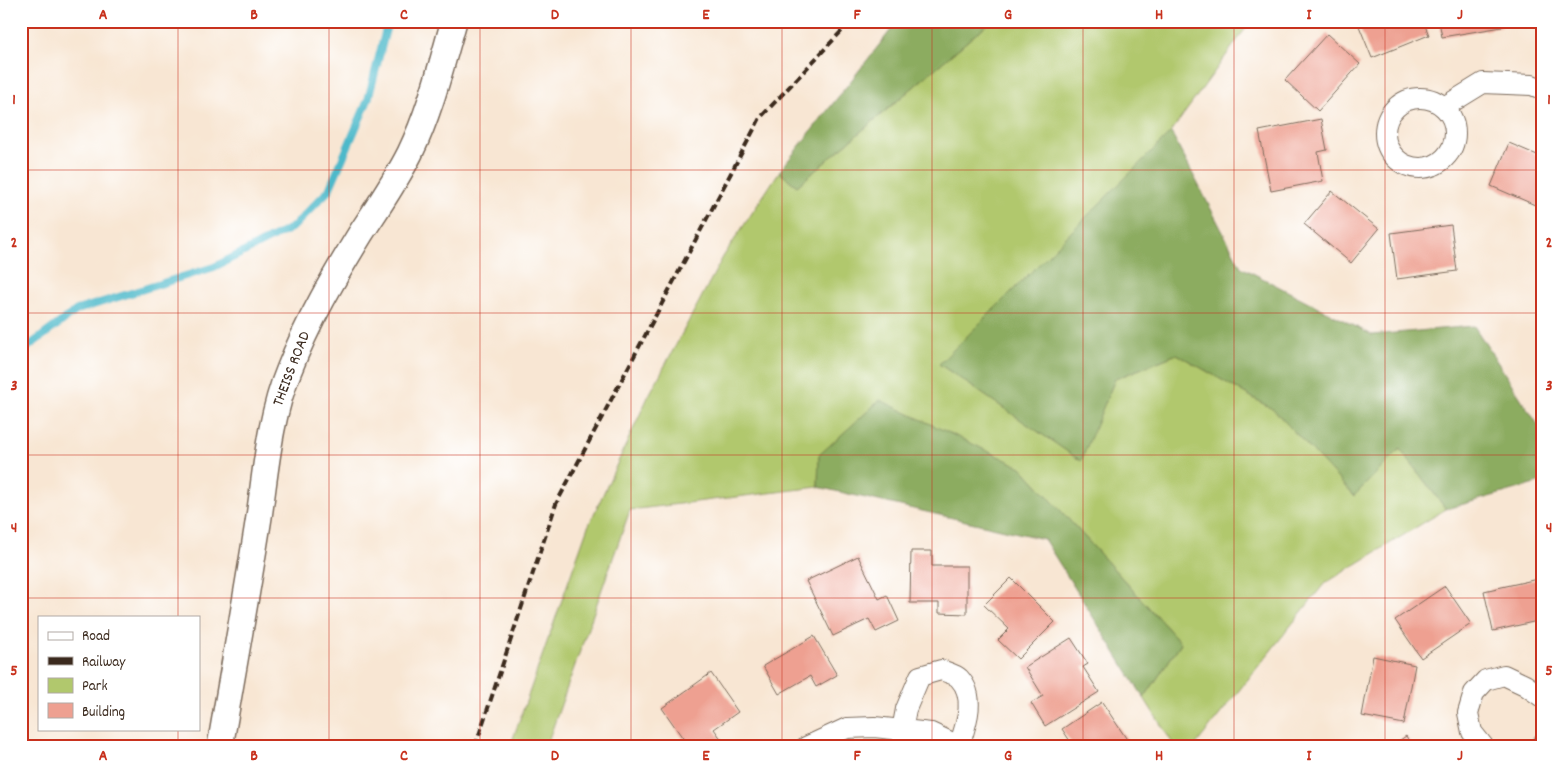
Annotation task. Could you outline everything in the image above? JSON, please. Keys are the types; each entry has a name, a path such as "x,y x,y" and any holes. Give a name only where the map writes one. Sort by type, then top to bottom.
{"street":[{"name":"THEISS ROAD","path":"220,747 259,518 267,459 277,408 288,372 303,336 343,262 410,154 425,115 454,21"},
{"path":"1444,107 1482,83 1532,85 1542,89"},
{"path":"806,747 847,728 874,727 902,730 931,733 960,746 967,720 969,702 965,688 958,678 941,670 920,676 906,708 902,730"},
{"path":"1484,747 1472,732 1468,713 1474,693 1486,680 1504,675 1542,696"}],"green space":[{"path":"898,21 991,21 797,186 779,172"},
{"path":"991,21 1251,21 1171,132 939,364 1080,460 1115,379 1177,354 1274,410 1354,495 1400,449 1446,509 1324,584 1194,747 1175,747 1144,698 1181,643 1021,467 819,455 818,487 630,510 546,747 510,747 587,529 648,397 723,257 779,172 797,186"},
{"path":"1171,132 1241,267 1372,335 1474,326 1542,431 1542,482 1446,509 1400,449 1354,496 1274,410 1177,354 1115,379 1081,461 939,364"},
{"path":"880,400 1021,467 1181,643 1144,698 1044,539 818,487 819,455"}],"building":[{"path":"1357,21 1423,21 1429,35 1372,58"},
{"path":"1439,21 1501,21 1502,27 1442,37"},
{"path":"1542,21 1542,26 1519,22"},
{"path":"1327,34 1360,64 1318,111 1285,80"},
{"path":"1321,119 1327,150 1318,152 1323,181 1271,191 1259,131"},
{"path":"1509,143 1542,157 1542,208 1491,186"},
{"path":"1332,191 1379,229 1351,263 1304,224"},
{"path":"1451,225 1457,271 1397,279 1391,233"},
{"path":"911,551 932,551 932,566 967,566 967,614 939,613 939,603 910,603"},
{"path":"858,556 879,599 887,595 899,621 876,632 869,619 833,636 806,581"},
{"path":"1011,578 1055,622 1018,659 998,640 1009,629 984,605"},
{"path":"1542,578 1542,620 1493,631 1484,591"},
{"path":"1445,586 1471,624 1421,658 1395,620"},
{"path":"814,636 837,675 816,687 810,676 779,694 763,666"},
{"path":"1071,638 1088,664 1083,667 1099,692 1045,726 1031,703 1043,696 1025,667"},
{"path":"1373,656 1415,665 1404,724 1362,716"},
{"path":"711,673 738,712 714,729 724,743 719,747 689,747 662,708"},
{"path":"1102,702 1132,747 1074,747 1062,729"},
{"path":"1406,736 1413,747 1390,747"}],"waterway":[{"path":"21,352 77,310 214,267 293,227 329,190 368,100 388,21"}],"railway":[{"path":"475,747 556,504 760,118 851,21"}]}
